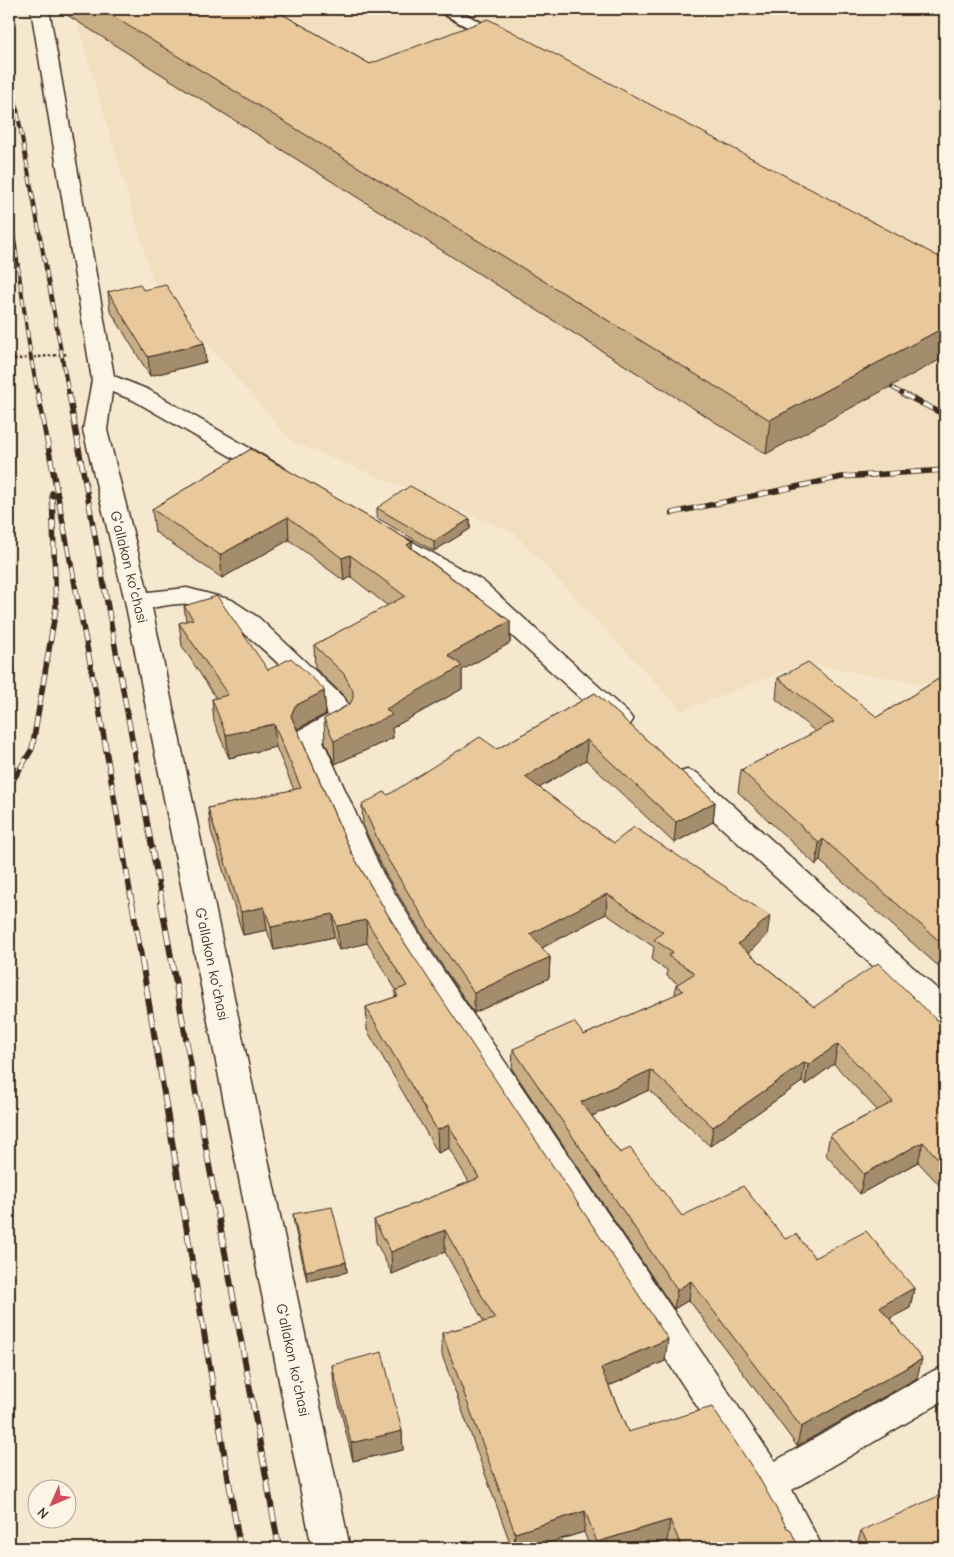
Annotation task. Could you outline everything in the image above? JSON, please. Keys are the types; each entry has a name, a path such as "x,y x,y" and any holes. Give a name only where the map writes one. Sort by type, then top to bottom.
{"street":[{"name":"Gʻallakon koʻchasi","path":"40,9 103,380 95,430 138,602 331,1548"},
{"path":"103,380 141,395 294,484"},
{"path":"380,533 474,587 636,734"},
{"path":"138,602 187,596 223,606 250,624 335,704 341,713 341,720 308,738 369,876 417,956 768,1484 804,1548"},
{"path":"672,767 945,1014"},
{"path":"768,1484 945,1382"}],"lane":[{"path":"445,9 514,47"}],"path":[{"path":"9,360 98,351"}],"shaded area":[{"path":"73,9 945,9 945,675 927,685 805,663 682,711 514,533 291,441 153,281"}],"building":[{"path":"101,9 273,9 370,64 488,19 945,260 945,327 770,420"},
{"path":"140,284 143,290 166,285 204,343 148,357 108,292"},
{"path":"251,449 412,542 407,545 510,621 448,655 462,666 386,709 392,715 334,741 324,719 350,704 353,698 353,691 344,674 314,645 405,596 350,555 342,558 288,517 220,555 152,509"},
{"path":"410,486 470,519 434,541 377,508"},
{"path":"217,596 268,670 291,658 323,688 324,691 295,706 291,716 352,854 404,942 668,1339 601,1368 628,1432 712,1407 758,1476 787,1528 790,1529 799,1548 682,1548 670,1520 597,1542 585,1511 515,1533 442,1333 495,1319 445,1230 391,1252 374,1220 479,1178 449,1125 437,1130 366,1007 398,996 395,991 407,986 366,920 337,926 333,914 271,927 264,907 241,912 208,808 301,788 274,724 226,735 212,699 228,695 179,623 193,619 184,606"},
{"path":"808,662 877,717 945,675 945,946 823,839 819,843 741,770 834,722 778,678"},
{"path":"595,693 715,802 676,822 587,740 525,777 614,843 634,827 770,916 738,944 814,1007 878,963 945,1028 945,1166 923,1142 864,1174 830,1135 893,1102 838,1044 808,1065 805,1062 713,1127 651,1070 581,1102 620,1153 630,1148 682,1216 743,1186 785,1239 796,1234 815,1258 866,1231 914,1288 880,1307 922,1359 801,1427 691,1281 677,1290 513,1049 574,1022 584,1035 683,991 676,985 695,973 668,956 673,952 654,940 663,932 607,894 530,934 550,957 474,993 429,927 384,853 362,805 384,792 388,795 480,737 497,749"},
{"path":"332,1207 346,1262 306,1271 293,1214"},
{"path":"382,1352 402,1431 351,1443 332,1365"},
{"path":"945,1493 945,1548 871,1548 861,1531"},
{"path":"401,1542 402,1548 375,1548"}],"railway":[{"path":"9,66 69,395"},
{"path":"9,203 38,395"},
{"path":"879,380 905,395"},
{"path":"38,394 100,714 132,903"},
{"path":"69,394 162,903"},
{"path":"905,395 945,415"},
{"path":"672,513 842,477 945,470"},
{"path":"9,787 32,749 56,608 52,493"},
{"path":"132,902 240,1548"},
{"path":"161,902 279,1548"}]}
